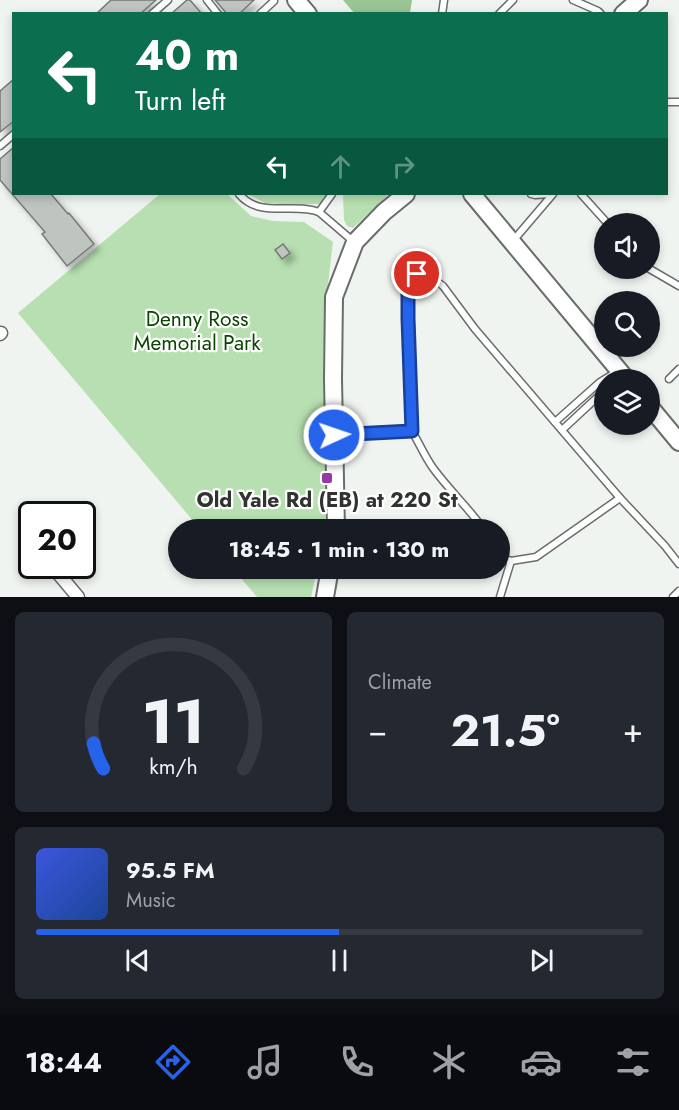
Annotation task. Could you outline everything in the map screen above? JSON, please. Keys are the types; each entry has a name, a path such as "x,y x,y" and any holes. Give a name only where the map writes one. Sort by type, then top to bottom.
{"street":[{"path":"296,0 306,12"},
{"path":"625,12 639,0"},
{"path":"336,519 334,297 355,242 405,195"},
{"path":"473,195 613,369"},
{"path":"660,419 679,442"},
{"path":"63,579 78,597"},
{"path":"325,597 328,579"}],"lane":[{"path":"154,12 168,0"},
{"path":"207,0 216,12"},
{"path":"501,12 513,0"},
{"path":"573,0 599,12"},
{"path":"262,12 274,1"},
{"path":"0,146 12,136"},
{"path":"240,195 251,204 260,207 313,209 355,242"},
{"path":"319,212 331,195"},
{"path":"512,242 551,195"},
{"path":"581,195 598,213"},
{"path":"477,519 431,466 412,431 408,282 417,274 424,272 443,286 475,329 679,564"},
{"path":"660,275 679,286"},
{"path":"669,379 679,369"},
{"path":"555,422 594,387"},
{"path":"562,430 594,400"},
{"path":"334,435 412,431"},
{"path":"500,597 511,561 536,557 620,498"},
{"path":"673,597 679,591"}],"green space":[{"path":"343,0 412,0 410,12 353,12"},
{"name":"Denny Ross Memorial Park","path":"159,195 228,195 251,216 273,221 304,222 333,242 324,317 325,519 192,519 18,313"},
{"path":"250,195 330,195 330,203 299,205 265,203"},
{"path":"343,195 388,195 353,228 347,226 344,220"},
{"path":"242,579 315,579 311,597 257,597"}],"building":[{"path":"111,0 156,0 142,12 98,12"},
{"path":"190,0 200,12 173,12"},
{"path":"215,0 254,0 241,12 225,12"},
{"path":"12,81 12,123 0,132 0,91"},
{"path":"12,149 12,194 0,180 0,159"},
{"path":"13,195 52,195 94,244 67,266 42,234 45,232"},
{"path":"283,244 290,253 282,259 275,250"}],"place":[{"name":"Old Yale Rd (EB) at 220 St","path":"327,478"}],"route":[{"path":"334,435 412,431 408,282 417,274"}]}
